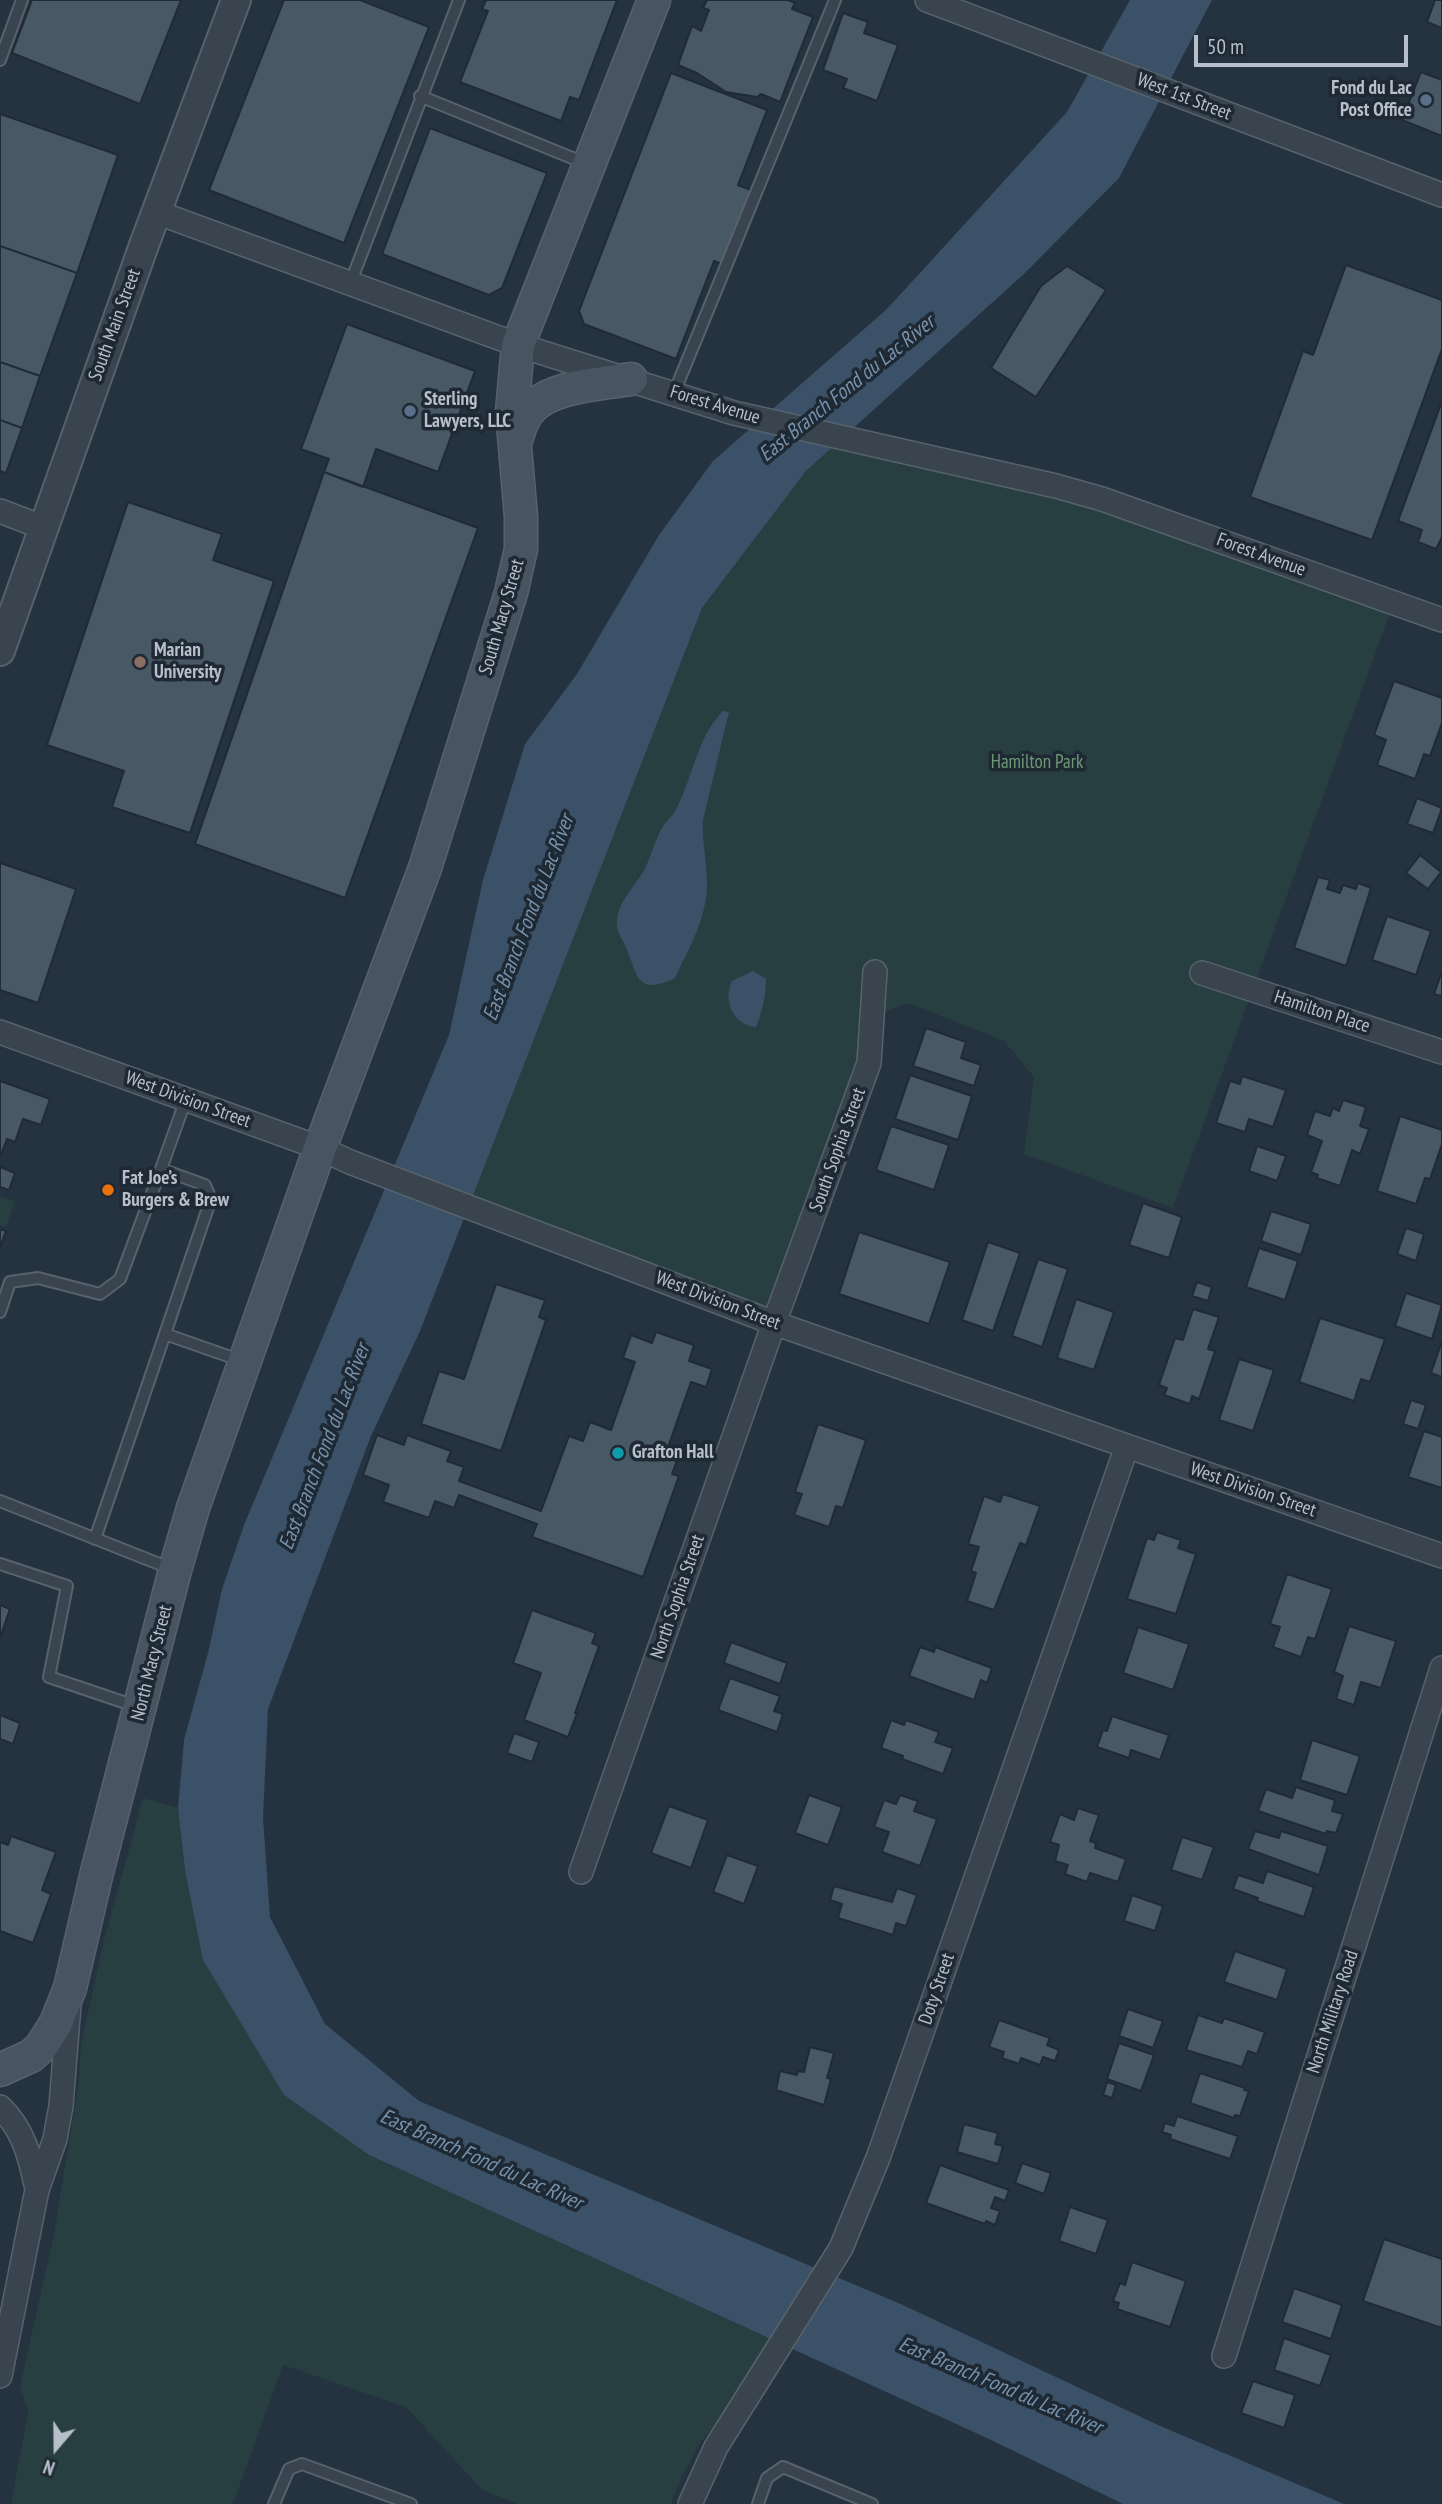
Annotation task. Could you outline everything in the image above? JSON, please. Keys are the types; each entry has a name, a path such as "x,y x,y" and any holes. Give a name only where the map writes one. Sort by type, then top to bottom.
{"main road":[{"name":"South Macy Street","path":"320,1148 425,868 511,593 521,549 512,412 518,345 654,0"},
{"path":"514,447 526,414 545,399 577,387 631,379"},
{"name":"North Macy Street","path":"70,1988 175,1570 194,1508 320,1148"},
{"path":"0,2070 31,2056 41,2047 56,2023 70,1988"}],"street":[{"name":"South Main Street","path":"0,651 156,212 236,0"},
{"name":"West 1st Street","path":"927,0 1442,195"},
{"name":"Forest Avenue","path":"156,212 518,345 751,417 1056,486 1102,499 1442,620"},
{"path":"0,511 42,527"},
{"name":"South Sophia Street","path":"774,1322 869,1063 875,972"},
{"name":"Hamilton Place","path":"1202,972 1442,1052"},
{"name":"West Division Street","path":"0,1032 320,1148 774,1322 1442,1556"},
{"name":"North Sophia Street","path":"581,1872 774,1322"},
{"name":"Doty Street","path":"690,2504 716,2447 841,2248 878,2158 1127,1446"},
{"name":"North Military Road","path":"1224,2356 1442,1668"},
{"name":"North Macy Street","path":"0,2376 37,2190 55,2139 61,2105 70,1988"},
{"name":"North Macy Street","path":"0,2108 28,2147 37,2190"}],"lane":[{"path":"0,60 22,0"},
{"path":"350,284 459,0"},
{"path":"674,393 835,0"},
{"path":"420,96 589,165"},
{"path":"0,1312 10,1282 38,1278 100,1294 120,1279 186,1100"},
{"path":"95,1539 211,1199 205,1185 161,1169"},
{"path":"165,1334 245,1362"},
{"path":"0,1502 175,1570"},
{"path":"0,1564 67,1586 48,1677 140,1708"},
{"path":"274,2504 289,2469 302,2464 411,2504"},
{"path":"758,2504 767,2478 783,2467 872,2504"}],"green space":[{"name":"Hamilton Park","path":"842,439 1056,486 1394,602 1173,1208 1024,1154 1034,1077 1004,1041 908,1003 872,1016 774,1323 467,1205 702,608 806,471"},
{"path":"0,1196 15,1201 6,1227 0,1225"},
{"path":"143,1798 178,1808 185,1871 284,2095 369,2155 781,2344 700,2443 671,2504 518,2504 482,2490 406,2407 283,2365 233,2504 11,2504 28,2412 20,2386 54,2234 78,2087 81,2044 104,1940"}],"water":[{"name":"East Branch Fond du Lac River","path":"1130,0 1212,0 1119,178 1025,273 806,471 702,608 420,1331 371,1436 268,1709 263,1818 270,1917 325,2024 419,2101 903,2305 1158,2425 1344,2504 1123,2504 989,2439 369,2155 284,2095 203,1960 185,1870 178,1808 184,1740 222,1589 244,1525 449,1035 483,880 525,744 577,674 659,535 713,461 887,309 1067,112"},
{"path":"723,711 729,712 703,820 707,886 704,911 675,978 653,985 646,984 637,975 619,933 619,911 646,867 662,828 681,799 701,746"},
{"path":"753,971 766,979 756,1027 748,1026 736,1017 728,996 732,981"}],"building":[{"path":"32,0 181,0 140,104 12,53"},
{"path":"284,0 360,0 429,27 344,243 209,190"},
{"path":"486,0 617,0 579,100 570,97 561,121 460,82 488,11 482,9"},
{"path":"707,0 788,0 795,3 792,9 813,17 780,102 761,94 757,97 726,92 697,73 678,65 692,26 701,31 709,10 703,8"},
{"name":"Fond du Lac Post Office","path":"1435,0 1442,0 1442,28 1427,22"},
{"path":"843,13 868,22 864,33 898,45 877,101 843,88 847,79 823,70"},
{"name":"Fond du Lac Post Office","path":"1421,72 1442,80 1442,136 1402,120"},
{"path":"671,73 767,110 738,185 751,190 722,264 714,261 676,359 584,324 579,311"},
{"path":"0,114 118,155 77,273 0,246"},
{"path":"430,128 547,173 502,288 489,295 382,254"},
{"path":"0,246 77,273 40,376 0,362"},
{"path":"1346,265 1442,300 1442,349 1372,540 1250,497 1303,351 1313,355"},
{"path":"1067,266 1106,290 1036,397 991,368 1041,286"},
{"path":"347,324 475,371 438,472 376,449 363,487 324,472 329,459 301,449"},
{"path":"0,362 40,376 22,428 0,420"},
{"path":"1442,401 1442,537 1436,549 1418,542 1422,530 1398,521"},
{"path":"0,420 22,428 6,473 0,471"},
{"path":"324,472 478,528 345,898 195,844"},
{"path":"128,502 222,534 213,560 274,581 190,833 112,807 124,771 47,745"},
{"path":"1394,681 1442,698 1442,723 1430,756 1424,754 1415,779 1377,765 1386,740 1374,735"},
{"path":"1417,798 1442,808 1433,833 1407,824"},
{"path":"1420,855 1441,872 1428,889 1406,873"},
{"path":"0,863 76,889 38,1003 0,990"},
{"path":"1318,877 1330,880 1327,889 1340,893 1343,885 1356,889 1358,883 1371,888 1346,966 1294,948"},
{"path":"1387,916 1431,931 1416,975 1372,960"},
{"path":"1442,971 1442,996 1434,994"},
{"path":"926,1028 966,1042 961,1058 981,1065 974,1086 913,1066"},
{"path":"910,1075 972,1096 958,1140 895,1119"},
{"path":"1242,1076 1286,1090 1273,1127 1249,1119 1245,1132 1216,1123 1230,1081 1240,1084"},
{"path":"0,1081 50,1099 41,1125 23,1119 15,1142 7,1139 0,1157"},
{"path":"1343,1100 1366,1107 1360,1126 1369,1129 1360,1154 1352,1150 1340,1186 1317,1178 1318,1175 1311,1172 1322,1141 1307,1135 1315,1111 1330,1116 1333,1108 1339,1111"},
{"path":"1400,1116 1442,1130 1442,1144 1430,1179 1425,1178 1416,1204 1377,1191"},
{"path":"891,1126 949,1145 934,1190 876,1170"},
{"path":"1257,1146 1286,1156 1277,1181 1249,1171"},
{"path":"0,1167 15,1173 9,1190 0,1187"},
{"path":"1143,1203 1182,1217 1169,1258 1129,1245"},
{"path":"1271,1211 1311,1224 1301,1255 1261,1241"},
{"path":"1406,1228 1424,1234 1416,1261 1397,1254"},
{"path":"0,1229 6,1231 0,1248"},
{"path":"859,1232 950,1262 929,1324 839,1294"},
{"path":"988,1242 1020,1253 993,1331 962,1320"},
{"path":"1259,1248 1298,1261 1285,1300 1246,1287"},
{"path":"1038,1259 1068,1269 1042,1347 1012,1336"},
{"path":"1197,1282 1212,1287 1208,1301 1192,1296"},
{"path":"496,1284 545,1300 539,1317 546,1320 501,1451 421,1424 439,1371 464,1379"},
{"path":"1406,1293 1442,1305 1432,1339 1395,1326"},
{"path":"1076,1299 1114,1312 1094,1370 1057,1358"},
{"path":"1193,1309 1219,1317 1208,1349 1215,1351 1199,1399 1192,1396 1190,1404 1164,1395 1167,1388 1159,1385 1175,1338 1183,1340"},
{"path":"1320,1318 1385,1339 1370,1382 1361,1379 1354,1401 1299,1382"},
{"name":"Grafton Hall","path":"656,1332 694,1345 689,1361 712,1369 706,1387 691,1382 667,1450 679,1455 672,1474 679,1476 643,1577 532,1537 537,1524 459,1495 454,1508 435,1501 429,1518 383,1502 389,1485 363,1475 377,1435 404,1445 407,1435 451,1451 447,1461 464,1467 459,1481 541,1511 569,1436 583,1441 590,1422 611,1430 635,1362 623,1358 631,1335 652,1343"},
{"path":"1442,1341 1442,1377 1431,1373"},
{"path":"1239,1359 1274,1370 1253,1431 1219,1420"},
{"path":"1411,1400 1426,1405 1418,1429 1403,1424"},
{"path":"818,1424 866,1440 843,1508 836,1506 829,1527 794,1515 802,1494 795,1492"},
{"path":"1424,1431 1442,1437 1442,1488 1408,1477"},
{"path":"1003,1494 1040,1506 1026,1545 1020,1543 994,1610 967,1601 976,1573 971,1571 979,1547 968,1544 984,1496 1000,1502"},
{"path":"1157,1532 1181,1540 1178,1548 1196,1554 1176,1614 1127,1599 1147,1538 1154,1540"},
{"path":"1287,1574 1332,1589 1315,1639 1308,1637 1301,1657 1273,1647 1280,1627 1270,1624"},
{"path":"0,1605 10,1609 0,1638"},
{"path":"532,1610 596,1633 592,1643 599,1646 568,1737 524,1720 541,1673 513,1663"},
{"path":"1349,1626 1396,1641 1381,1688 1361,1682 1354,1705 1336,1699 1343,1676 1334,1672"},
{"path":"1138,1627 1189,1644 1173,1690 1123,1673"},
{"path":"731,1642 787,1663 780,1684 724,1663"},
{"path":"920,1647 934,1652 935,1647 992,1668 987,1683 981,1680 974,1700 909,1676"},
{"path":"730,1678 780,1696 774,1711 783,1714 777,1732 718,1710"},
{"path":"0,1715 20,1723 13,1744 0,1739"},
{"path":"1112,1716 1169,1735 1160,1760 1131,1750 1129,1758 1097,1747"},
{"path":"891,1720 904,1725 906,1720 939,1732 935,1742 953,1748 943,1774 881,1748"},
{"path":"514,1733 539,1742 532,1762 507,1753"},
{"path":"1312,1740 1360,1756 1347,1795 1300,1780"},
{"path":"1296,1787 1335,1800 1332,1811 1343,1814 1336,1833 1327,1831 1326,1834 1258,1811 1266,1789 1292,1798"},
{"path":"809,1795 842,1807 828,1845 795,1833"},
{"path":"900,1795 918,1801 914,1811 937,1819 920,1866 882,1852 889,1832 874,1827 884,1800 896,1804"},
{"path":"669,1806 708,1820 691,1868 651,1853"},
{"path":"1078,1808 1099,1815 1090,1841 1096,1843 1095,1848 1126,1859 1118,1882 1090,1873 1087,1882 1065,1874 1068,1865 1055,1861 1059,1845 1050,1842 1060,1814 1074,1820"},
{"path":"1255,1831 1279,1838 1281,1831 1328,1846 1319,1875 1248,1849"},
{"path":"11,1836 56,1852 42,1890 51,1894 33,1943 0,1931 0,1842 8,1845"},
{"path":"1182,1837 1214,1847 1202,1880 1171,1870"},
{"path":"727,1855 758,1866 744,1904 713,1892"},
{"path":"1267,1871 1314,1887 1304,1917 1257,1901 1258,1898 1233,1889 1238,1875 1263,1883"},
{"path":"834,1886 892,1902 897,1888 917,1895 906,1926 896,1923 893,1935 838,1918 842,1904 830,1900"},
{"path":"1132,1895 1163,1906 1155,1931 1124,1921"},
{"path":"1235,1951 1287,1969 1277,2000 1224,1982"},
{"path":"1128,2009 1163,2021 1153,2048 1119,2036"},
{"path":"1198,2015 1222,2023 1224,2018 1265,2032 1257,2054 1248,2051 1242,2067 1186,2050"},
{"path":"999,2020 1050,2038 1047,2045 1059,2050 1055,2061 1043,2057 1040,2065 1021,2058 1019,2064 1002,2058 1004,2052 989,2047"},
{"path":"1119,2043 1154,2055 1141,2091 1107,2079"},
{"path":"810,2047 834,2053 827,2078 831,2079 824,2105 776,2090 780,2071 797,2075 798,2071 804,2072"},
{"path":"1200,2073 1249,2091 1240,2116 1235,2115 1234,2118 1190,2103"},
{"path":"1107,2082 1116,2085 1112,2098 1103,2095"},
{"path":"1177,2116 1238,2136 1230,2159 1170,2139 1171,2135 1162,2132 1165,2123 1174,2126"},
{"path":"964,2124 998,2133 995,2144 1003,2146 998,2164 957,2152"},
{"path":"1022,2163 1051,2173 1044,2194 1015,2183"},
{"path":"940,2165 1009,2190 1005,2201 995,2197 991,2208 1000,2211 995,2225 926,2203"},
{"path":"1070,2207 1108,2220 1096,2254 1059,2241"},
{"path":"1384,2239 1442,2259 1442,2328 1363,2301"},
{"path":"1132,2262 1186,2281 1170,2327 1117,2309 1119,2303 1113,2301 1120,2283 1125,2285"},
{"path":"1294,2288 1342,2305 1331,2339 1282,2322"},
{"path":"1284,2338 1331,2355 1320,2386 1274,2370"},
{"path":"1253,2381 1295,2395 1284,2428 1241,2413"}],"place":[{"name":"Fond du Lac Post Office","path":"1426,100"},
{"name":"Sterling Lawyers, LLC","path":"410,411"},
{"name":"Marian University","path":"140,662"},
{"name":"Fat Joe’s Burgers & Brew","path":"108,1190"},
{"name":"Grafton Hall","path":"618,1453"}]}
